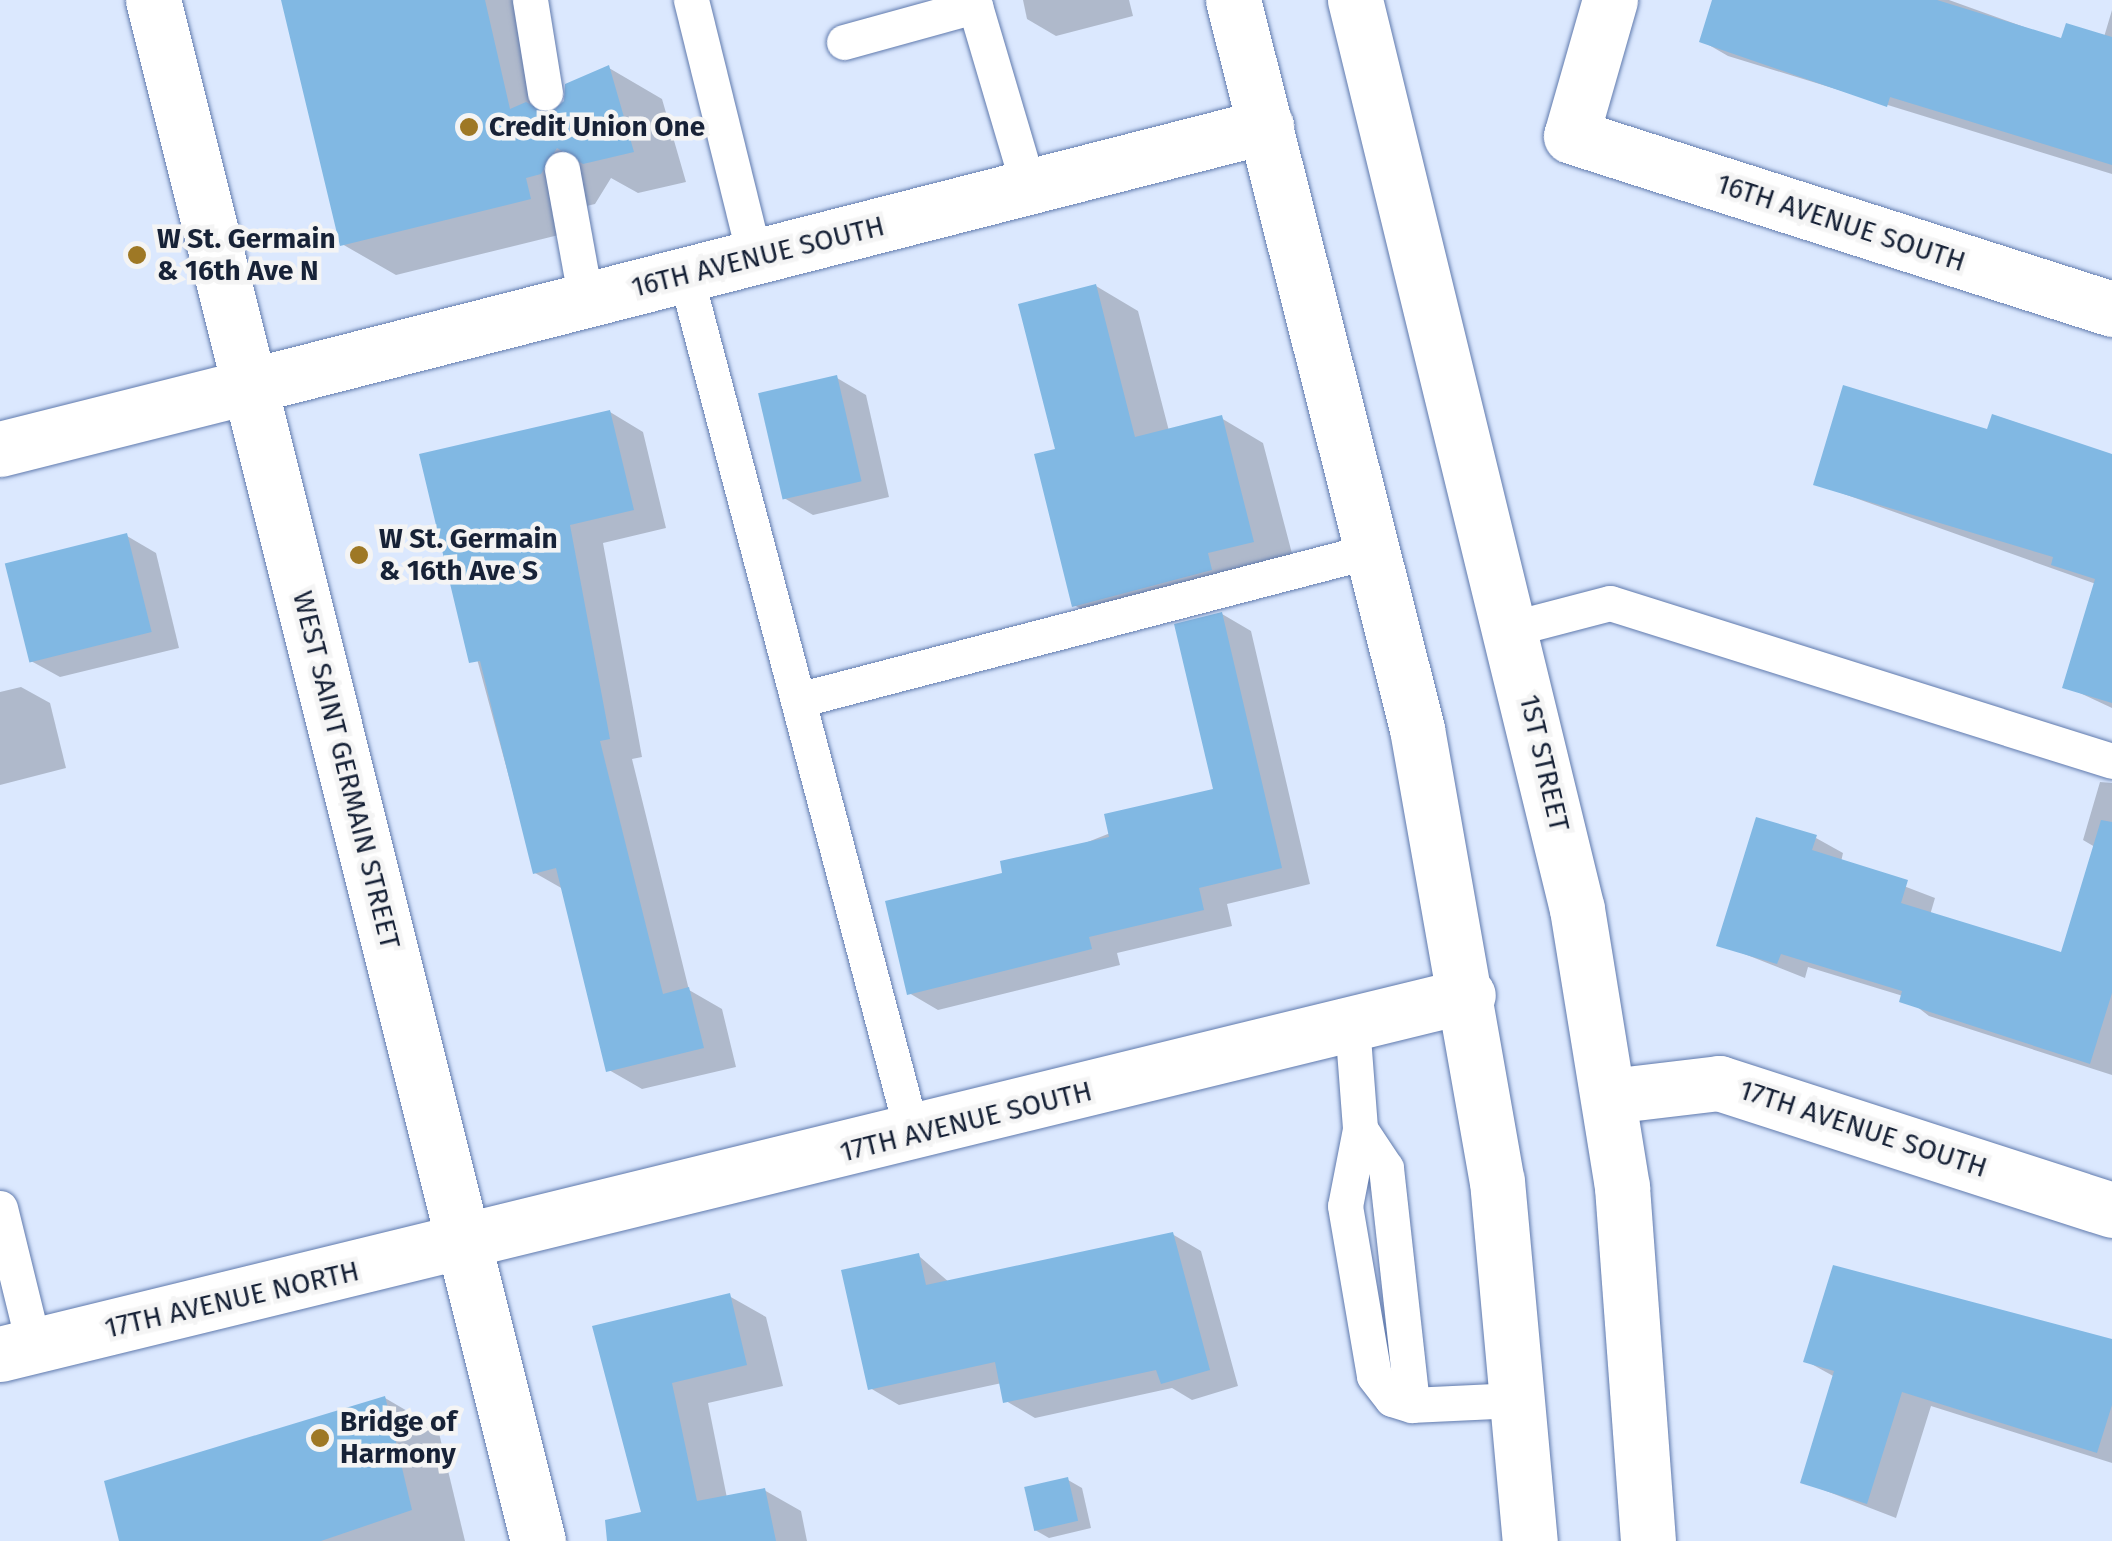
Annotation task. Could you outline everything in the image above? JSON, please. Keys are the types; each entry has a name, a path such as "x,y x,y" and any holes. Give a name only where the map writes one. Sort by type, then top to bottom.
{"main road":[{"name":"WEST SAINT GERMAIN STREET","path":"154,0 538,1541"},
{"path":"1234,0 1374,550 1468,995 1520,1400 1530,1541"},
{"name":"1ST STREET","path":"1355,0 1514,628 1610,1096 1648,1541"},
{"name":"16TH AVENUE SOUTH","path":"1610,0 1571,136 2112,309"},
{"name":"16TH AVENUE SOUTH","path":"0,449 1266,126"},
{"name":"17TH AVENUE SOUTH","path":"464,1246 1468,995"},
{"name":"17TH AVENUE SOUTH","path":"1610,1096 1719,1083 2112,1210"},
{"name":"17TH AVENUE NORTH","path":"17,1350 464,1246"}],"lane":[{"path":"530,0 545,93"},
{"path":"691,0 755,258"},
{"path":"844,42 974,6 1029,188"},
{"path":"562,169 586,301"},
{"path":"686,277 912,1136"},
{"path":"798,700 1374,550"},
{"path":"1514,628 1610,603 2112,761"},
{"path":"1352,1024 1360,1128 1345,1206 1374,1376 1392,1399 1412,1405 1520,1400"},
{"path":"0,1208 17,1350"}],"building":[{"name":"Credit Union One","path":"281,0 485,0 510,109 526,102 549,114 564,101 565,84 609,65 634,152 583,164 557,148 541,174 526,178 531,199 340,246"},
{"path":"1712,0 1937,0 2061,38 2066,23 2112,37 2112,165 1890,97 1887,107 1699,42"},
{"path":"1096,284 1135,437 1222,415 1254,542 1208,553 1212,570 1072,607 1034,454 1055,449 1018,304"},
{"path":"837,375 862,481 783,499 758,393"},
{"path":"1843,385 1987,429 1992,414 2112,454 2112,703 2062,688 2095,579 2051,565 2053,557 1813,485"},
{"path":"610,410 634,510 570,525 610,739 600,741 663,994 689,987 704,1048 606,1072 556,868 533,874 480,661 469,663 419,454"},
{"path":"127,533 152,632 29,662 5,563"},
{"path":"1222,612 1282,868 1199,888 1204,910 1089,937 1092,949 907,995 885,901 1002,873 1000,861 1109,837 1104,814 1213,789 1174,624"},
{"path":"1756,817 1817,835 1812,850 1908,880 1901,903 2061,952 2101,820 2112,822 2112,993 2090,1064 1899,1002 1902,991 1781,954 1777,964 1716,946"},
{"path":"1173,1232 1210,1370 1161,1384 1156,1370 1003,1403 995,1362 868,1390 841,1270 919,1253 926,1285"},
{"path":"1833,1265 2112,1339 2112,1405 2097,1453 1902,1392 1867,1504 1800,1483 1834,1371 1803,1362"},
{"path":"730,1293 747,1365 672,1383 697,1501 765,1488 776,1541 607,1541 605,1520 641,1512 592,1326"},
{"name":"Bridge of Harmony","path":"385,1396 412,1510 321,1541 119,1541 104,1481"},
{"path":"1068,1477 1078,1521 1034,1531 1024,1487"}],"place":[{"name":"Credit Union One","path":"469,127"},
{"name":"W St. Germain & 16th Ave N","path":"137,255"},
{"name":"W St. Germain & 16th Ave S","path":"359,555"},
{"name":"Bridge of Harmony","path":"320,1438"}]}
